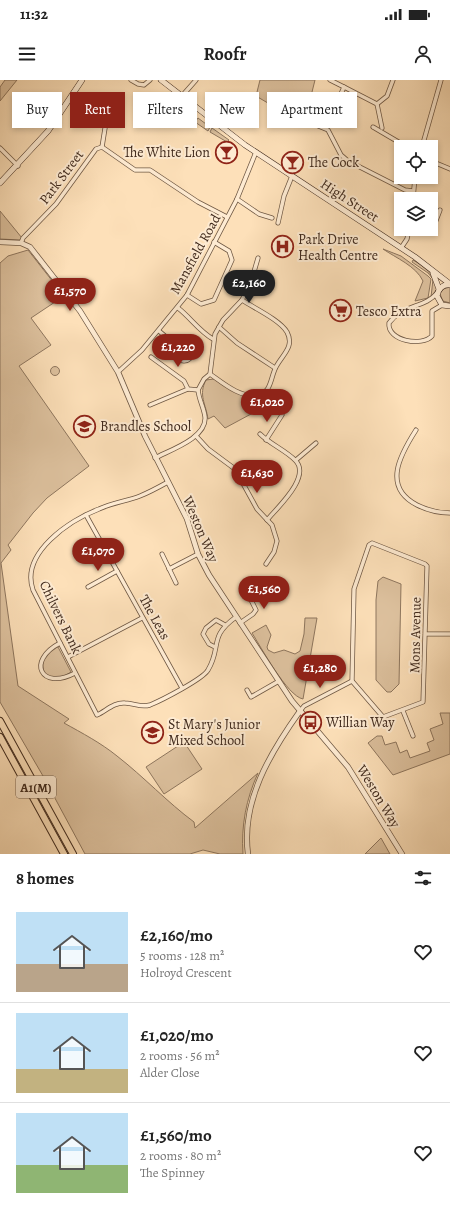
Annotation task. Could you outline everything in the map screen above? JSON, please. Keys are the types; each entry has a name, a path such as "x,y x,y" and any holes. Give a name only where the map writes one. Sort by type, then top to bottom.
{"highway":[{"name":"A1(M)","path":"0,721 73,854"},
{"name":"A1(M)","path":"0,737 64,854"}],"main road":[{"path":"0,183 18,166 51,128 82,80"},
{"name":"High Street","path":"161,80 177,92"},
{"name":"High Street","path":"197,107 256,152 401,248 430,268 450,285"},
{"name":"High Street","path":"430,268 436,277 438,299 446,306 450,313"},
{"path":"438,291 443,286 450,285"}],"street":[{"path":"131,80 138,84 144,85 150,80"},
{"path":"186,92 196,80"},
{"path":"331,80 377,104"},
{"path":"377,104 387,96 393,80"},
{"path":"424,140 441,80"},
{"path":"342,92 344,87"},
{"path":"377,104 382,128"},
{"path":"373,127 395,140"},
{"path":"102,147 105,128"},
{"path":"326,128 332,135 341,155 352,164 405,190 413,191 414,184"},
{"name":"Park Street","path":"21,243 23,238 56,204 96,149 102,147 136,170 150,170 198,202 228,217"},
{"path":"0,148 18,166"},
{"name":"Mansfield Road","path":"118,372 128,364 159,331 187,295 237,199 256,152"},
{"path":"438,165 450,169"},
{"path":"278,223 284,196 292,176"},
{"path":"237,199 259,214 272,218"},
{"path":"438,215 440,210"},
{"path":"401,248 408,236"},
{"path":"0,242 21,243"},
{"path":"187,295 202,304 211,302 215,297 232,260 229,251 214,242"},
{"name":"Weston Way","path":"21,243 30,247 80,311 118,372 155,458 187,519 198,554 209,575 300,711 348,767 402,854"},
{"path":"155,458 196,436 203,427 205,420 198,390 204,379 210,374 213,339 219,327 242,300 251,282 258,258"},
{"path":"438,291 430,299 398,313 389,323 389,329 395,336 420,342 425,341 432,336 432,311 446,306"},
{"path":"210,374 232,388 247,395 264,393 269,387 275,368 288,349 290,341 288,335 280,324 242,300"},
{"path":"178,308 188,316 200,330 213,339"},
{"path":"219,327 241,346 275,368"},
{"path":"159,331 178,347"},
{"path":"183,345 190,347 193,352 190,359 185,362 178,359 176,354 178,347 183,345"},
{"path":"151,358 185,382 188,389"},
{"path":"150,405 188,389 198,390"},
{"path":"266,440 282,415"},
{"path":"416,430 406,447 399,466 397,476 399,490 405,498 417,505 433,511 450,513"},
{"path":"260,434 266,440 296,460 300,472 297,482 267,520"},
{"path":"196,436 208,449 235,470 257,510 275,530 277,541 274,552 266,564"},
{"path":"296,460 316,443"},
{"name":"Chilvers Bank","path":"168,482 141,496 107,506 86,515 64,528 45,546 35,561 30,580 33,590 96,715 120,703 130,703 141,706 150,705 182,688"},
{"name":"The Leas","path":"86,515 182,688"},
{"name":"Mons Avenue","path":"352,681 354,590 369,545 372,543 427,565 424,700 421,704 403,710"},
{"path":"162,554 176,583"},
{"path":"169,568 198,554"},
{"path":"88,586 117,571"},
{"path":"240,623 253,614 256,610 245,588"},
{"path":"182,688 208,671 219,634 225,625 236,617"},
{"path":"68,657 142,618"},
{"path":"215,647 207,642 203,634 204,630 216,620 225,625"},
{"path":"426,634 450,634"},
{"path":"60,643 48,650 43,658 40,667 42,673 48,678 61,679 75,673"},
{"path":"247,690 251,697 279,681"},
{"path":"248,854 245,836 249,807 264,770 304,706 352,681 381,717 403,710 413,736"}],"shaded area":[{"path":"5,80 17,80 0,101 0,87"},
{"path":"260,80 315,80 312,92 267,92 267,102 259,98 259,92 257,92"},
{"path":"198,118 205,123 205,128 210,128 208,131 197,123"},
{"path":"212,128 229,140 227,142 210,132"},
{"path":"0,211 22,238 20,240 0,239"},
{"path":"383,249 401,256 431,279 428,298 415,301 423,281 420,276 411,267"},
{"path":"28,250 64,296 31,318 51,345 19,366 89,466 47,498 33,513 8,545 11,550 1,563 18,686 69,719 64,723 111,751 194,822 195,828 258,773 250,793 245,813 243,854 220,854 203,850 190,854 85,854 43,776 0,702 0,263 8,256"},
{"path":"413,260 425,268 434,279 437,289 431,297 433,279 428,273 412,262"},
{"path":"450,287 450,303 443,301 440,294 443,289"},
{"path":"53,367 57,367 59,371 57,375 53,375 51,373 51,369"},
{"path":"214,379 244,396 257,398 264,397 267,400 264,407 225,428 214,416 208,419 203,400 203,390 206,380"},
{"path":"383,577 401,584 399,684 391,692 387,692 376,680 376,600 378,581"},
{"path":"305,618 317,618 303,699 297,696 282,680 252,633 266,625 271,635 267,647 268,650 274,653 284,650 295,654 300,651 304,634"},
{"path":"58,647 71,672 61,678 46,676 43,667 44,659 48,653"},
{"path":"440,713 450,713 450,754 393,775 368,743 377,736 382,736 385,745 396,742 400,753 407,750 410,758 430,751 427,743 434,740 430,729 443,724"},
{"path":"184,742 202,769 164,794 146,767"},
{"path":"381,838 390,854 365,854"}],"place":[{"name":"The White Lion","path":"226,152"},
{"name":"The Cock","path":"293,162"},
{"name":"Park Drive Health Centre","path":"283,247"},
{"name":"Tesco Extra","path":"341,311"},
{"name":"Brandles School","path":"85,426"},
{"name":"Willian Way","path":"311,722"},
{"name":"St Mary's Junior Mixed School","path":"152,732"}]}
